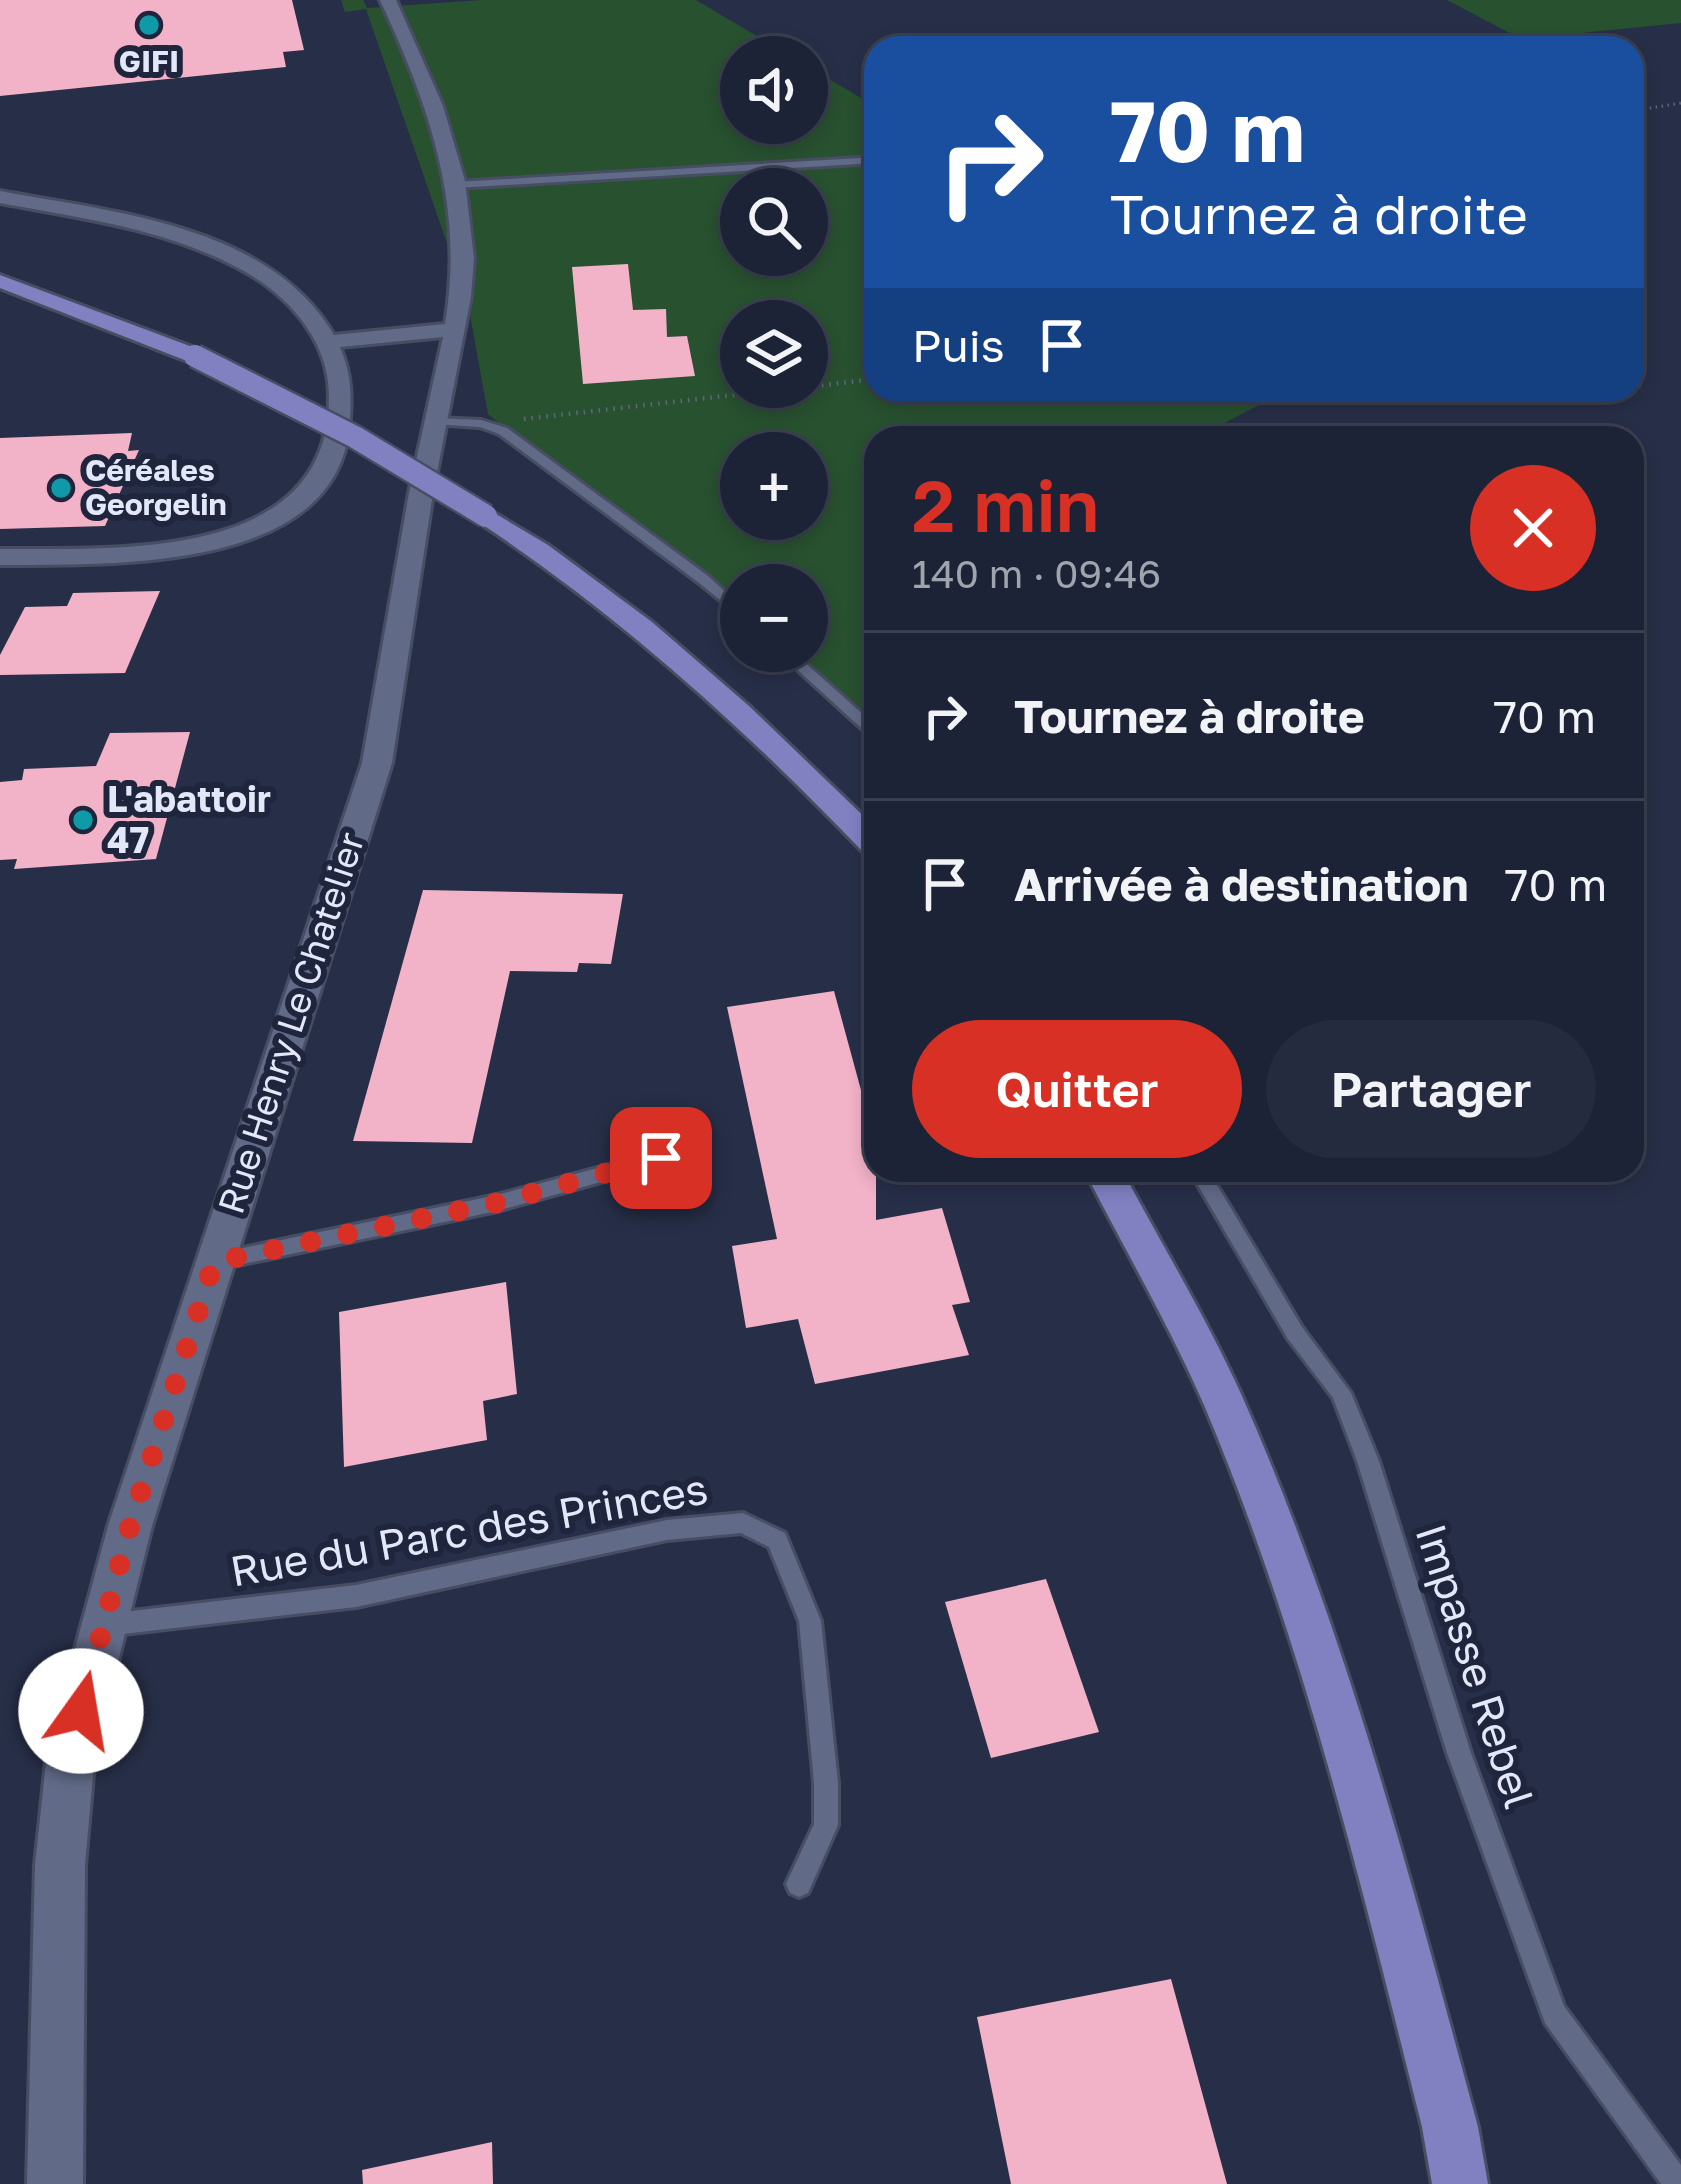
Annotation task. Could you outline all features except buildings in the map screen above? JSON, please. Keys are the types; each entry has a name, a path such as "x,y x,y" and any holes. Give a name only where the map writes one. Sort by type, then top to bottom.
{"main road":[{"path":"0,281 195,356 355,437 486,516 592,590 785,752 864,834"},
{"path":"1109,1182 1222,1399 1280,1548 1361,1788 1450,2128 1460,2184"}],"street":[{"name":"Rue Henry Le Chatelier","path":"55,2184 60,1864 71,1753 101,1626 376,763 453,329 462,262 456,185 422,65 388,0"},
{"path":"0,197 156,230 205,246 262,274 305,310 330,342 342,404 328,472 308,494 268,523 191,548 0,557"},
{"path":"330,342 453,329"}],"lane":[{"path":"456,185 864,161"},
{"path":"436,422 503,430 720,594"},
{"path":"807,672 864,723"},
{"path":"214,1262 496,1203 661,1158 668,1124"},
{"name":"Impasse Rebel","path":"1205,1182 1295,1333 1341,1393 1369,1461 1459,1753 1554,2014 1678,2184"},
{"name":"Rue du Parc des Princes","path":"101,1626 356,1597 668,1530 743,1523 777,1540 810,1621 826,1825 799,1884"}],"path":[{"path":"1644,109 1681,103"},
{"path":"828,384 864,380"},
{"path":"481,424 720,397"}],"green space":[{"path":"341,0 363,0 367,8 482,0 696,0 757,36 720,36 720,144 828,144 828,78 864,100 864,402 1274,402 1218,426 864,426 864,713 855,714 804,672 828,672 828,564 720,564 720,604 488,414 468,304 366,9 345,12"},
{"path":"1447,0 1681,0 1681,23 1515,36"}],"place":[{"name":"GIFI","path":"149,25"},
{"name":"Céréales Georgelin","path":"61,488"},
{"name":"L'abattoir 47","path":"83,820"}],"route":[{"path":"81,1711 130,1526 214,1262 496,1203 661,1158"}]}
